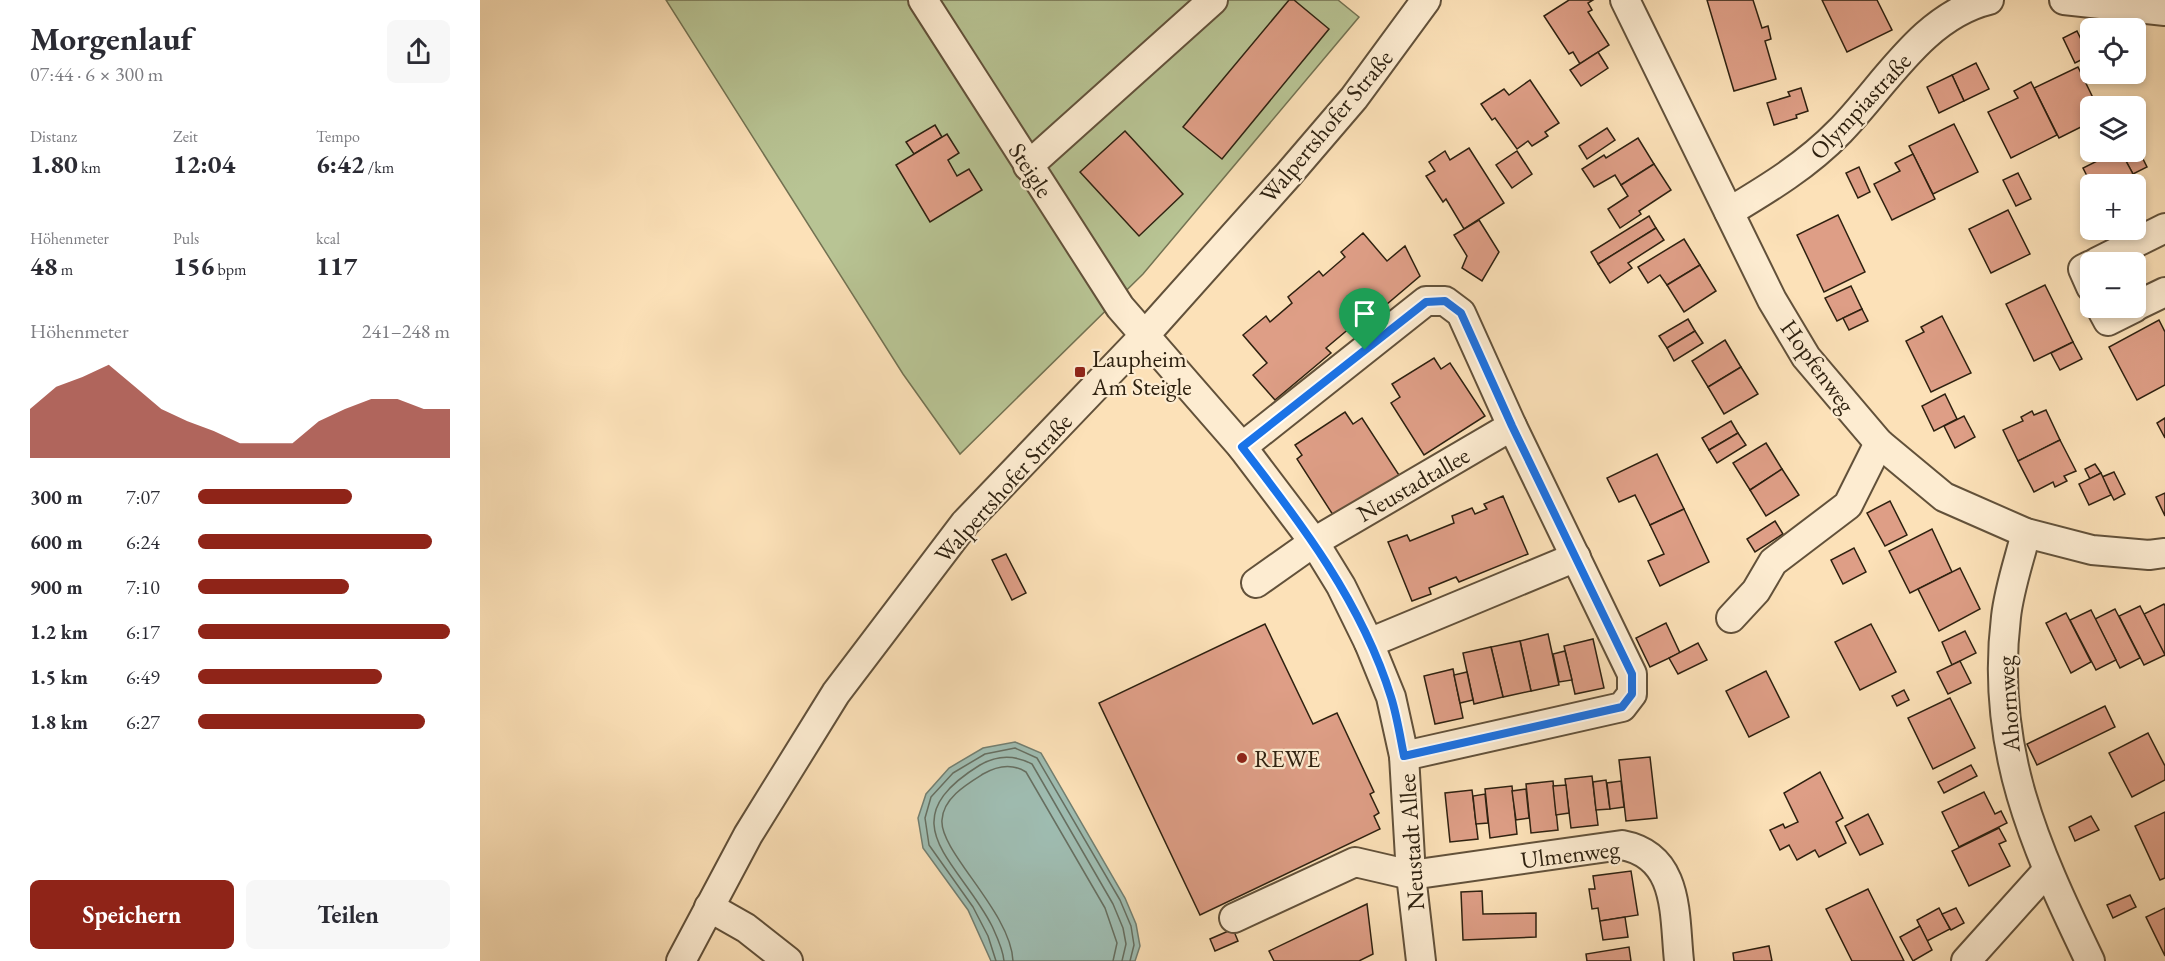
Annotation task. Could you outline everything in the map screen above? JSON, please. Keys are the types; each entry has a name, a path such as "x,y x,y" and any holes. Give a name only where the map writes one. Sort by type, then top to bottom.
{"street":[{"name":"Steigle","path":"923,0 1120,307 1144,336"},
{"path":"1028,166 1213,0"},
{"name":"Walpertshofer Straße","path":"681,961 748,835 836,693 965,523 1144,336 1354,98 1426,0"},
{"name":"Hopfenweg","path":"1625,0 1772,300 1806,357 1879,443 1944,497 2026,533 2092,550 2149,555 2165,553"},
{"name":"Olympiastraße","path":"1729,212 1801,167 1840,131 1930,30 1976,3 1989,0"},
{"path":"2064,0 2165,11"},
{"path":"2117,252 2165,228"},
{"path":"2146,302 2165,292"},
{"path":"1242,447 1426,302 1445,301 1461,313 1512,426 1632,674 1632,694 1622,707 1404,756"},
{"name":"Neustadt Allee","path":"1144,336 1242,447 1314,542 1341,586 1369,644 1391,697 1404,756 1411,875 1421,961"},
{"name":"Neustadtallee","path":"1256,583 1314,542 1512,426"},
{"path":"1731,618 1756,591 1773,562 1848,505 1879,443"},
{"name":"Ahornweg","path":"2026,533 2006,617 2002,676 2008,750 2024,811 2047,871 2090,961"},
{"path":"1369,644 1576,557"},
{"name":"Ulmenweg","path":"1411,875 1622,845 1638,848 1653,858 1665,874 1672,890 1679,961"},
{"path":"1234,918 1355,862 1411,875"},
{"path":"1966,961 2047,871"},
{"path":"709,907 746,928 788,961"}],"green space":[{"path":"666,0 1338,0 1359,17 1143,274 960,454 903,374"}],"water":[{"path":"1015,742 1041,753 1125,898 1136,924 1140,946 1135,961 991,961 968,910 923,848 918,818 926,794 949,768 983,748"}],"building":[{"path":"1289,0 1294,0 1329,29 1222,159 1183,127"},
{"path":"1569,0 1593,0 1588,3 1592,10 1588,12 1609,45 1580,64 1573,52 1569,54 1544,16"},
{"path":"1707,0 1753,0 1762,28 1768,26 1771,39 1765,41 1776,79 1734,91"},
{"path":"1822,0 1877,0 1892,30 1847,52"},
{"path":"2077,31 2080,37 2080,60 2075,63 2063,38"},
{"path":"1598,52 1608,68 1581,86 1570,70"},
{"path":"1976,63 1989,89 1964,101 1952,75"},
{"path":"2078,67 2080,84 2086,84 2092,96 2080,96 2080,128 2059,138 2034,88"},
{"path":"1952,75 1964,101 1939,113 1927,87"},
{"path":"1530,80 1559,123 1545,132 1548,136 1532,146 1528,141 1517,149 1495,118 1492,120 1481,104 1504,89 1509,95"},
{"path":"2031,82 2057,135 2011,158 1988,112 2018,98 2014,91"},
{"path":"1801,88 1808,111 1796,115 1797,118 1774,125 1767,103 1790,96 1788,92"},
{"path":"1954,124 1978,172 1933,194 1909,146"},
{"path":"935,125 942,137 914,154 906,142"},
{"path":"1607,128 1615,140 1587,159 1579,146"},
{"path":"1125,131 1183,194 1139,236 1080,172"},
{"path":"947,134 959,153 948,160 957,176 969,169 982,190 930,222 896,165"},
{"path":"1638,138 1654,164 1621,185 1615,175 1594,187 1582,169 1604,155 1606,158"},
{"path":"1469,148 1504,203 1464,229 1446,199 1443,202 1426,176 1435,171 1429,162 1445,151 1450,160"},
{"path":"1517,151 1532,174 1512,188 1496,165"},
{"path":"1913,154 1935,199 1892,220 1874,184 1900,171 1895,163"},
{"path":"2095,162 2126,162 2133,174 2086,174 2083,168"},
{"path":"2126,162 2144,162 2147,167 2133,174"},
{"path":"1654,164 1671,190 1639,211 1641,214 1620,228 1608,209 1628,196 1621,185"},
{"path":"1859,167 1870,192 1858,198 1846,173"},
{"path":"2018,173 2031,199 2016,206 2003,180"},
{"path":"2008,210 2030,254 1991,273 1969,229"},
{"path":"1838,215 1865,272 1824,292 1797,235"},
{"path":"1649,216 1656,228 1598,264 1591,252"},
{"path":"1479,220 1499,252 1482,281 1462,268 1467,256 1454,235"},
{"path":"1656,228 1664,240 1628,263 1632,268 1610,283 1598,264"},
{"path":"1363,233 1387,261 1405,246 1420,276 1367,321 1363,317 1326,348 1331,353 1275,400 1253,375 1267,363 1243,335 1266,316 1270,322 1292,303 1288,297 1319,271 1323,276 1345,257 1341,252"},
{"path":"1684,239 1700,265 1667,285 1660,275 1648,283 1638,267"},
{"path":"1700,265 1716,291 1684,312 1667,285"},
{"path":"2045,285 2073,342 2034,361 2006,304"},
{"path":"1851,286 1862,309 1837,321 1825,298"},
{"path":"1862,309 1868,321 1849,330 1843,318"},
{"path":"1942,316 1971,373 1931,392 1906,341 1924,332 1921,327"},
{"path":"1688,319 1695,331 1667,348 1659,336"},
{"path":"2159,320 2165,332 2165,385 2137,400 2109,347"},
{"path":"1695,331 1703,343 1674,361 1667,348"},
{"path":"1725,340 1741,367 1708,387 1692,361"},
{"path":"2073,342 2082,359 2060,370 2051,353"},
{"path":"1434,358 1441,369 1450,363 1485,416 1424,455 1391,403 1400,397 1392,384"},
{"path":"1741,367 1758,394 1724,414 1708,387"},
{"path":"1945,394 1957,419 1934,431 1922,406"},
{"path":"2046,410 2060,440 2018,461 2003,430 2023,421 2021,417 2032,411 2034,415"},
{"path":"1345,412 1353,424 1362,418 1399,475 1335,518 1297,459 1302,455 1295,445"},
{"path":"1964,416 1975,437 1955,448 1944,426"},
{"path":"2165,418 2165,438 2157,423"},
{"path":"1731,421 1738,433 1709,450 1702,438"},
{"path":"1738,433 1746,445 1717,463 1709,450"},
{"path":"2060,440 2076,471 2064,476 2067,481 2055,487 2053,482 2034,492 2018,461"},
{"path":"1766,443 1782,469 1750,490 1733,463"},
{"path":"1657,454 1684,509 1650,525 1635,495 1619,502 1607,478"},
{"path":"2095,464 2101,473 2090,479 2085,469"},
{"path":"1782,469 1799,495 1766,516 1750,490"},
{"path":"2114,472 2125,494 2114,500 2102,477"},
{"path":"2101,473 2111,495 2089,505 2079,484"},
{"path":"2165,493 2165,516 2156,497"},
{"path":"1503,496 1528,554 1459,582 1456,577 1429,588 1431,594 1412,601 1388,542 1407,535 1410,541 1454,523 1452,516 1472,508 1475,514 1487,509 1484,504"},
{"path":"1890,501 1907,535 1885,546 1867,513"},
{"path":"1684,509 1709,562 1660,586 1648,561 1664,554 1650,525"},
{"path":"1775,521 1783,534 1755,552 1747,539"},
{"path":"1932,529 1952,572 1910,593 1889,551"},
{"path":"1854,548 1866,572 1843,584 1831,560"},
{"path":"1006,554 1026,593 1012,600 992,560"},
{"path":"1960,568 1980,609 1939,631 1918,589"},
{"path":"2164,604 2165,606 2165,656 2144,614"},
{"path":"2140,606 2165,655 2144,665 2119,616"},
{"path":"2115,609 2140,658 2120,668 2095,619"},
{"path":"2091,610 2116,660 2096,670 2070,620"},
{"path":"2066,613 2091,662 2071,673 2046,623"},
{"path":"1666,623 1680,653 1650,667 1636,638"},
{"name":"REWE","path":"1265,624 1313,724 1337,713 1374,792 1370,794 1379,813 1374,816 1380,829 1200,915 1099,703"},
{"path":"1871,624 1896,672 1860,690 1835,642"},
{"path":"1965,631 1976,653 1952,665 1942,642"},
{"path":"1548,634 1559,685 1531,691 1520,641"},
{"path":"1593,639 1604,688 1575,694 1564,646"},
{"path":"1520,641 1531,691 1503,697 1491,647"},
{"path":"1698,643 1707,660 1678,674 1669,658"},
{"path":"1491,647 1503,697 1474,704 1463,653"},
{"path":"1565,651 1572,680 1559,682 1553,654"},
{"path":"1960,661 1971,683 1948,694 1937,672"},
{"path":"1453,669 1463,718 1435,724 1424,676"},
{"path":"1766,671 1789,717 1749,737 1726,691"},
{"path":"1467,672 1473,700 1460,703 1454,675"},
{"path":"1904,690 1909,700 1897,706 1892,696"},
{"path":"1950,698 1975,748 1933,769 1908,718"},
{"path":"2105,706 2115,727 2037,765 2027,744"},
{"path":"2148,733 2165,766 2165,780 2132,797 2109,753"},
{"path":"1650,757 1657,818 1626,821 1619,760"},
{"path":"1971,765 1977,776 1944,793 1938,782"},
{"path":"1820,772 1843,818 1836,822 1846,843 1819,857 1815,850 1797,860 1789,845 1780,850 1770,830 1783,824 1785,828 1798,822 1784,793"},
{"path":"1592,776 1598,825 1571,828 1565,779"},
{"path":"1606,780 1610,809 1596,810 1593,782"},
{"path":"1553,781 1558,830 1531,833 1526,784"},
{"path":"1621,781 1624,807 1610,809 1607,783"},
{"path":"1566,785 1569,813 1556,815 1553,786"},
{"path":"1512,786 1517,834 1490,838 1485,789"},
{"path":"1526,789 1529,818 1516,820 1512,791"},
{"path":"1472,790 1478,839 1450,842 1445,793"},
{"path":"1984,792 1995,814 2001,811 2007,823 1959,847 1942,812"},
{"path":"1485,794 1488,823 1476,824 1473,796"},
{"path":"2165,812 2165,878 2160,880 2135,826"},
{"path":"1868,814 1883,844 1860,855 1845,826"},
{"path":"2091,816 2099,830 2075,841 2069,827"},
{"path":"1999,828 2006,841 1999,844 2010,866 1969,886 1952,851"},
{"path":"1631,871 1638,915 1600,921 1598,908 1592,909 1589,889 1595,889 1593,876"},
{"path":"1868,889 1904,961 1852,961 1826,909"},
{"path":"1482,891 1483,914 1536,913 1536,937 1463,940 1461,892"},
{"path":"2130,895 2136,907 2113,918 2107,905"},
{"path":"1367,904 1373,954 1359,961 1274,961 1269,951"},
{"path":"1939,908 1950,929 1927,941 1917,920"},
{"path":"1956,908 1964,923 1951,930 1942,914"},
{"path":"2165,908 2165,956 2146,917"},
{"path":"1625,917 1628,937 1603,940 1600,921"},
{"path":"1920,926 1932,950 1913,961 1900,937"},
{"path":"1233,929 1238,941 1215,951 1210,939"},
{"path":"1769,946 1772,961 1734,961 1733,953"},
{"path":"1629,947 1631,961 1587,961 1586,954"}],"place":[{"name":"Laupheim Am Steigle","path":"1080,372"},
{"name":"REWE","path":"1242,758"}],"route":[{"path":"1445,301 1461,313 1512,426 1632,674 1632,694 1622,707 1404,756 1391,697 1341,586 1314,542 1242,447 1365,350 1426,302 1445,301"}]}
